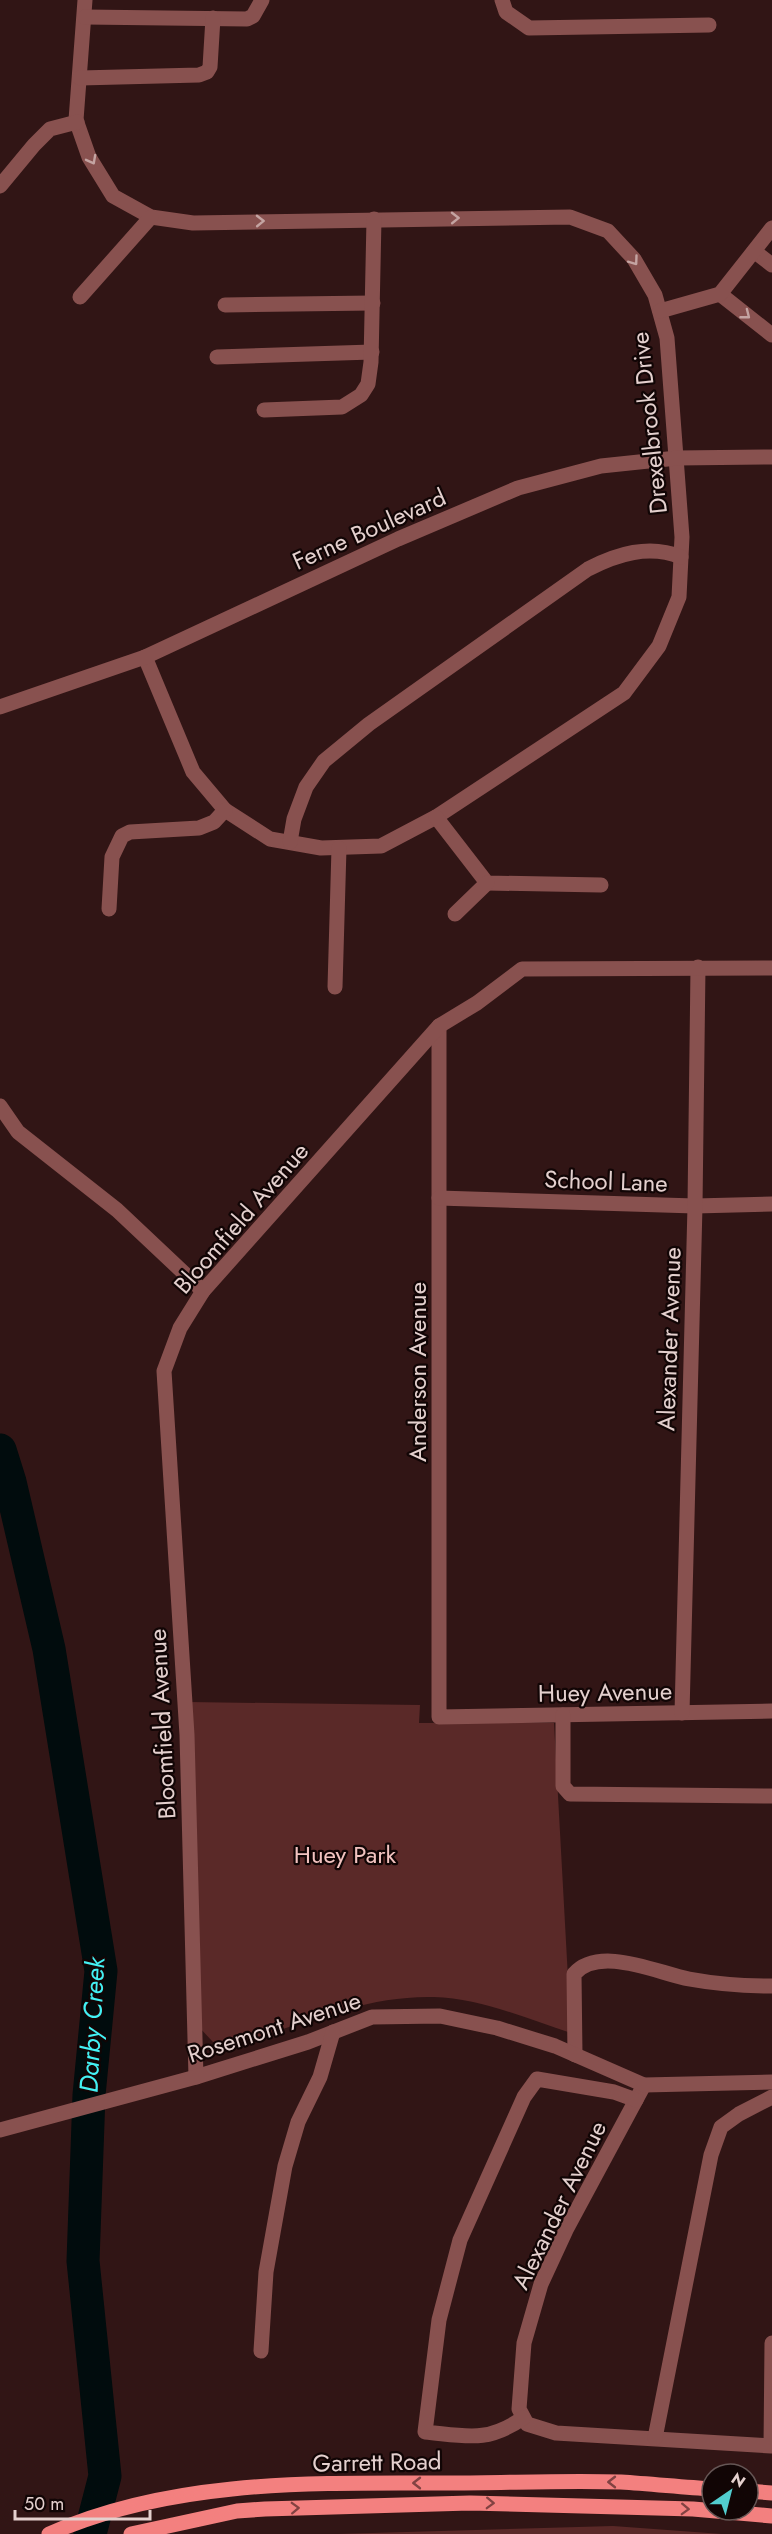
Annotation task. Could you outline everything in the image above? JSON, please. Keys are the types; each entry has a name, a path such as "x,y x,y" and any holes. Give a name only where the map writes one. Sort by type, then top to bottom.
{"main road":[{"name":"Garrett Road","path":"49,2534 109,2511 176,2497 235,2490 365,2483 620,2482 700,2488"},
{"name":"Garrett Road","path":"131,2534 237,2511 470,2503 693,2509 772,2516"}],"street":[{"name":"Drexelbrook Drive","path":"85,0 77,122 89,157 112,196 150,218 193,223 570,217 608,231 634,259 655,296 667,338 682,537 679,597 659,646 624,693 436,817 381,846 321,848 270,838 225,810 193,772 145,657"},
{"path":"85,17 247,19 253,16 261,0"},
{"path":"502,0 506,12 529,28 709,25"},
{"path":"80,78 200,75 207,72 210,67 213,18"},
{"path":"0,186 50,129 77,122"},
{"path":"80,297 150,218"},
{"path":"264,410 342,408 351,404 368,384 372,352 374,219"},
{"path":"660,312 720,294 772,228"},
{"path":"754,251 772,266"},
{"path":"720,294 772,335"},
{"path":"225,304 373,303"},
{"path":"217,357 372,352"},
{"name":"Ferne Boulevard","path":"0,707 145,657 398,539 518,488 601,466 677,458 772,457"},
{"path":"290,842 294,819 306,787 324,761 369,724 588,569 611,557 642,551 667,552 681,557"},
{"path":"109,909 112,857 122,836 129,832 199,828 214,822 225,810"},
{"path":"436,817 487,883"},
{"path":"335,987 339,848"},
{"path":"455,914 487,883 601,885"},
{"name":"Alexander Avenue","path":"682,1713 695,1206 698,967"},
{"name":"Bloomfield Avenue","path":"196,2077 187,1735 164,1371 180,1328 203,1291 439,1026 477,1003 522,969 772,968"},
{"name":"Anderson Avenue","path":"439,1026 439,1717"},
{"path":"0,1106 18,1132 117,1210 203,1291"},
{"name":"School Lane","path":"439,1198 695,1206 772,1204"},
{"name":"Huey Avenue","path":"439,1717 772,1711"},
{"path":"563,1715 563,1786 570,1794 772,1796"},
{"path":"574,2055 574,1974 588,1962 618,1962 722,1984 772,1986"},
{"name":"Rosemont Avenue","path":"0,2130 196,2077 372,2017 440,2016 498,2028 574,2055 644,2085 772,2082"},
{"path":"261,2351 266,2272 285,2166 298,2122 320,2077 333,2032"},
{"path":"636,2100 614,2092 537,2079 524,2097 460,2240 439,2320 425,2432 479,2437 505,2431 523,2418 527,2424 556,2433 771,2446 772,2343"},
{"name":"Alexander Avenue","path":"523,2418 519,2409 524,2343 541,2284 566,2230 644,2085"},
{"path":"655,2439 711,2156 721,2127 739,2114 772,2097"}],"green space":[{"name":"Huey Park","path":"188,1702 420,1705 419,1723 554,1723 571,2033 486,2005 434,1997 382,2001 356,2007 229,2046 213,2042 198,2026"},
{"path":"613,2526 722,2534 337,2534"}],"waterway":[{"name":"Darby Creek","path":"0,1450 10,1482 49,1649 101,1971 89,2095 83,2261 105,2476 90,2534"}]}
